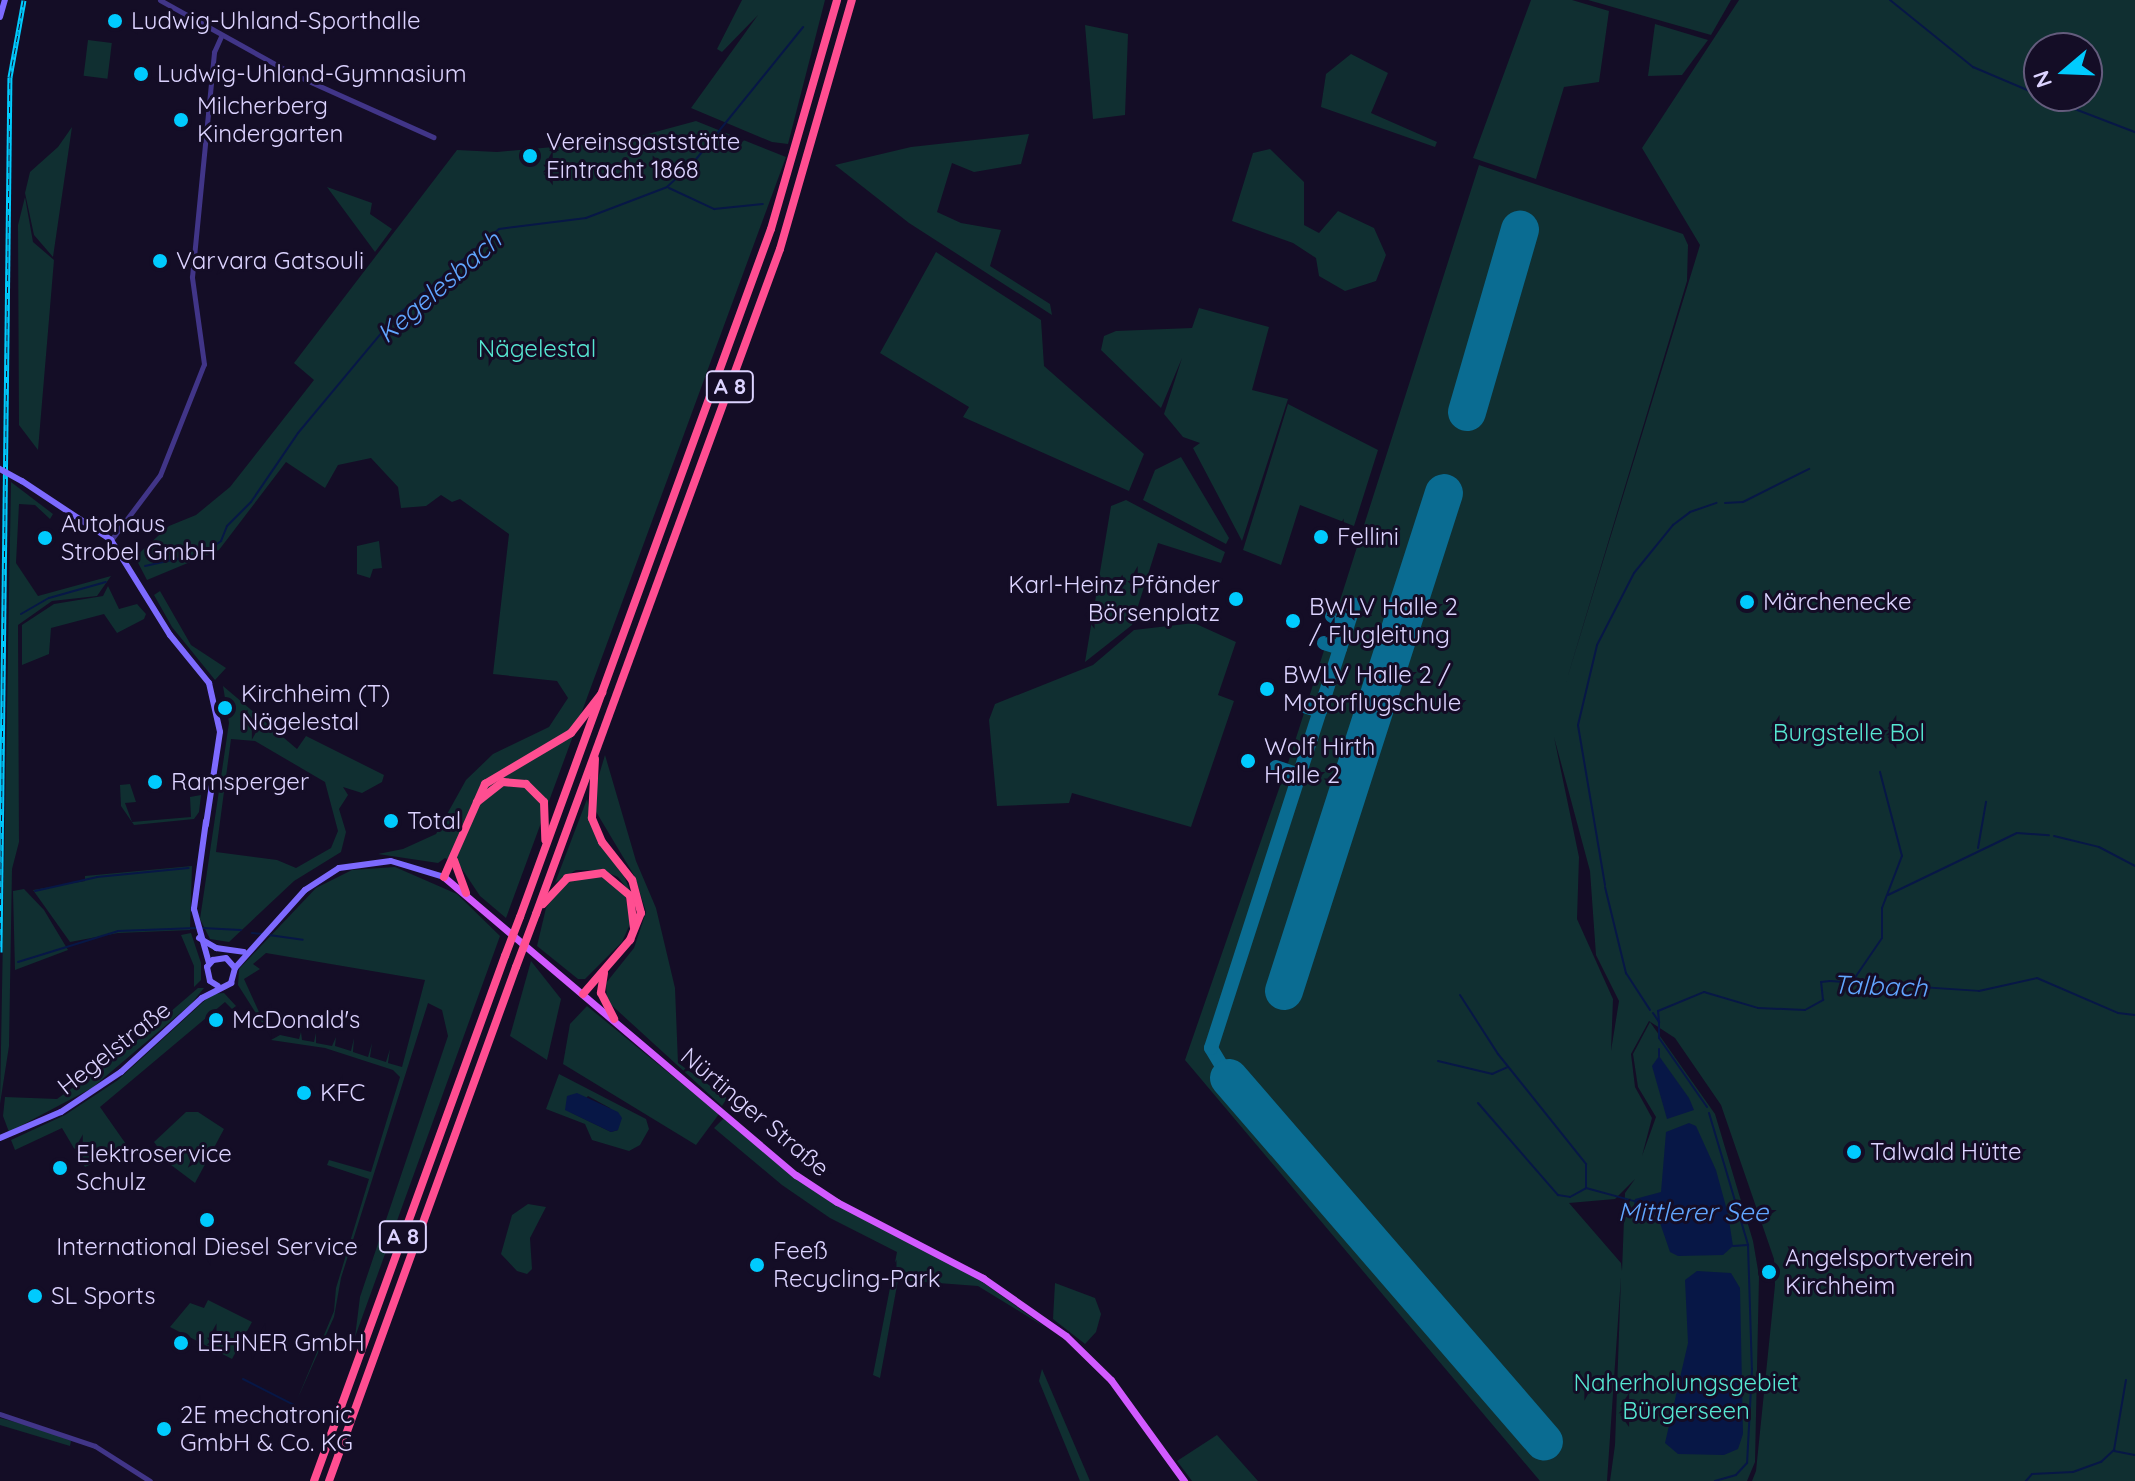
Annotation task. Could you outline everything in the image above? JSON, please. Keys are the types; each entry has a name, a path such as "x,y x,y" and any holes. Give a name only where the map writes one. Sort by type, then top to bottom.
{"highway":[{"name":"A 8","path":"314,1481 790,169 837,0"},
{"name":"A 8","path":"329,1481 803,174 852,0"},
{"path":"444,877 474,806 496,773 571,733 602,693"},
{"path":"583,994 630,940 639,923 640,904 592,818 595,754"},
{"path":"474,806 503,782 533,788 547,810 543,854"},
{"path":"454,858 466,893"},
{"path":"536,914 567,878 603,873 630,896 635,912 630,940"},
{"path":"605,972 601,993 614,1019"}],"main road":[{"path":"0,17 5,0"},
{"path":"0,469 111,540 216,699 220,732 194,919 209,963 210,981 218,986 231,983 235,968 249,949"},
{"name":"Nürtinger Straße","path":"249,949 324,876 358,864 417,866 444,877 816,1190 983,1278 1075,1343 1111,1380 1184,1481"},
{"path":"199,938 227,951 249,949"},
{"path":"199,938 217,958 229,960 249,949"},
{"path":"209,963 217,958"},
{"path":"229,960 235,968"},
{"name":"Hegelstraße","path":"202,998 210,981"},
{"name":"Hegelstraße","path":"0,1138 39,1123 97,1090 218,986"}],"street":[{"path":"160,0 221,36 433,137"},
{"path":"111,540 160,475 204,364 192,277 214,52 221,36"},
{"path":"0,1414 95,1446 150,1481"}],"green space":[{"path":"742,0 825,0 788,144 772,142 691,108 758,15 722,52 717,49"},
{"path":"1531,0 1572,0 1609,11 1599,82 1564,87 1536,179 1473,158"},
{"path":"1588,0 1731,0 1711,35"},
{"path":"1739,0 2135,0 2135,1481 1752,1481 1756,1471 1775,1285 1774,1259 1721,1105 1675,1038 1649,1021 1631,1054 1635,1087 1652,1118 1642,1156 1656,1117 1638,1087 1633,1054 1650,1022 1715,1114 1753,1241 1759,1276 1755,1462 1747,1481 1610,1481 1615,1445 1621,1277 1607,1481 1540,1481 1185,1060 1289,760 1479,165 1683,234 1688,245 1687,281 1566,682 1700,245 1642,148","holes":["1554,737 1590,871 1596,955 1619,1001 1611,1051 1613,999 1577,919 1579,857","1635,1179 1625,1193 1622,1271 1621,1263 1569,1203 1615,1199"]},
{"path":"1655,24 1708,40 1682,75 1648,76"},
{"path":"1085,25 1128,34 1125,115 1093,119"},
{"path":"88,40 112,43 107,79 84,76"},
{"path":"1351,54 1388,73 1371,113 1437,142 1435,147 1321,107 1326,74"},
{"name":"Nägelestal","path":"696,121 786,157 506,918 480,896 460,866 445,858 438,863 378,854 403,849 436,834 466,780 493,754 549,727 568,698 557,681 493,674 509,534 460,499 452,502 441,495 426,506 401,508 398,487 371,458 338,465 325,488 286,462 219,550 147,580 135,557 169,526 196,515 230,487 314,380 294,363 457,150 497,152 622,141"},
{"path":"72,127 53,257 34,235 25,193 30,172 58,147"},
{"path":"1029,134 1021,164 974,172 952,163 937,212 961,223 1001,230 990,266 1050,304 1052,315 909,223 835,165 911,147"},
{"path":"1270,149 1304,182 1304,225 1319,233 1338,211 1374,228 1386,255 1376,281 1345,291 1319,276 1316,258 1293,243 1232,221 1253,153"},
{"path":"327,187 372,203 370,214 392,229 375,252"},
{"path":"25,197 33,242 54,260 38,450 19,425 18,225"},
{"path":"936,252 1041,320 1044,366 1144,454 1129,491 963,417 969,407 880,353"},
{"path":"1199,308 1269,327 1252,390 1288,399 1242,541 1193,448 1200,443 1183,437 1164,414 1182,358 1161,408 1101,350 1104,336 1116,331 1192,328"},
{"path":"1288,404 1378,450 1354,526 1300,505 1281,565 1243,550"},
{"path":"1181,457 1229,538 1226,544 1143,500 1155,470"},
{"path":"11,482 53,514 50,519 35,505 19,504 16,563 38,596 111,576 97,596 52,601 18,625 19,842 12,869 9,1046 0,1104"},
{"path":"1126,500 1225,552 1221,563 1158,543 1132,625 1085,662 1111,506"},
{"path":"379,541 382,568 373,569 370,578 357,574 357,546"},
{"path":"108,586 119,609 137,604 146,614 144,619 117,633 104,614 51,628 49,654 22,665 22,625 54,604 103,596"},
{"path":"160,591 191,645 226,668 215,680 172,627 154,595"},
{"path":"1194,623 1236,642 1218,695 1234,701 1191,827 1072,793 1069,803 997,806 989,720 995,704 1093,665 1134,630"},
{"path":"223,686 297,749 306,736 384,775 382,782 362,793 343,787 348,795 339,809 346,832 341,852 294,881 229,942 210,939 200,919 229,723","holes":["231,739 255,741 325,782 338,831 331,848 296,868 277,860 216,852"]},
{"path":"605,755 636,861 656,908 675,988 678,1063 727,1098 722,1106 607,1001 606,983 634,948 646,912 635,877 595,810 596,785"},
{"path":"130,784 136,802 125,803 132,822 191,817 190,797 201,795 199,812 194,819 134,825 121,806 120,785"},
{"path":"587,799 596,837 625,878 631,894 618,877 601,870 576,870 555,883"},
{"path":"192,866 190,930 118,933 70,942 33,890 85,881 85,876"},
{"path":"395,867 457,894 500,936 355,1337 360,1297 448,1036 442,1010 428,1003 341,1278 334,1317 297,1400 334,1311 336,1288 369,1179 327,1165 329,1160 371,1172 400,1077 393,1070 325,1048 271,1040 280,1035 299,1039 301,1032 302,1040 314,1042 316,1033 316,1043 332,1046 336,1037 335,1046 351,1051 354,1038 353,1052 368,1057 372,1043 370,1057 386,1062 390,1049 388,1063 402,1067 425,980 266,953 253,964 260,969 244,979 268,1032 238,985 239,969 316,888 352,870"},
{"path":"604,876 625,893 630,924 622,942 585,979 578,979 537,946 546,908 565,881"},
{"path":"24,889 44,910 68,950 15,970 13,891"},
{"path":"191,933 201,963 201,980 194,987 194,966 181,935"},
{"path":"531,961 561,999 547,1060 510,1036"},
{"path":"198,988 204,988 191,1004 92,1088 9,1132 3,1116 5,1097 57,1099 132,1045"},
{"path":"224,993 236,1006 232,1009 225,1002 100,1107 128,1147 85,1167 62,1128 15,1150 11,1140 65,1115 118,1080 212,994"},
{"path":"587,1006 719,1114 696,1145 563,1064 570,1024"},
{"path":"559,1074 646,1119 649,1129 640,1145 629,1151 592,1140 585,1124 546,1109","holes":["588,1096 610,1108 618,1130 611,1132 572,1113"]},
{"path":"186,1112 198,1112 224,1129 195,1183 171,1165 154,1142"},
{"path":"724,1118 811,1189 981,1281 1045,1327 978,1286 898,1280 880,1378 873,1375 897,1252 830,1218 782,1185 714,1128"},
{"path":"528,1204 546,1207 530,1238 532,1269 527,1274 517,1271 501,1254 512,1215"},
{"path":"1055,1283 1095,1298 1101,1314 1096,1332 1085,1344 1053,1319"},
{"path":"208,1300 252,1322 232,1359 170,1327 190,1303 204,1308"},
{"path":"1042,1369 1090,1481 1080,1481 1039,1381"},
{"path":"0,1418 45,1430 71,1441 70,1446 0,1425"},
{"path":"1217,1435 1258,1481 1192,1481 1177,1461"}],"water":[{"path":"1659,1056 1694,1110 1667,1119 1652,1066"},
{"path":"577,1093 618,1112 622,1118 618,1130 611,1132 565,1110 567,1096"},
{"name":"Mittlerer See","path":"1689,1123 1696,1126 1716,1170 1728,1214 1733,1246 1723,1255 1678,1256 1670,1252 1658,1217 1634,1205 1635,1199 1661,1192 1666,1132"},
{"path":"1697,1271 1731,1273 1740,1288 1743,1434 1738,1449 1724,1455 1678,1454 1665,1443 1688,1343 1685,1280"}],"waterway":[{"name":"Kegelesbach","path":"1890,0 1973,67 2023,88"},
{"name":"Kegelesbach","path":"145,566 204,553 221,541 227,526 251,502 298,433 393,319 499,229 586,218 667,187 693,163 803,27"},
{"name":"Kegelesbach","path":"2083,112 2135,132"},
{"path":"669,188 714,209 763,204"},
{"path":"1725,503 1743,502 1809,469"},
{"path":"1605,885 1578,725 1597,645 1634,573 1673,525 1690,512 1716,503"},
{"name":"Kegelesbach","path":"21,614 49,598 106,582"},
{"path":"1852,982 1882,938 1882,908 1902,856 1880,772"},
{"path":"1978,848 1986,802"},
{"path":"1888,895 2017,833 2049,835"},
{"path":"2054,836 2099,847 2135,866"},
{"path":"35,891 97,877 189,868"},
{"path":"1605,887 1626,973 1650,1010"},
{"path":"18,962 118,931 196,928"},
{"path":"202,928 241,930"},
{"path":"252,933 263,934"},
{"path":"269,935 303,940"},
{"name":"Talbach","path":"1707,1107 1659,1038 1658,1011 1704,992 1758,1008 1805,1010 1823,1000 1821,982 1979,991 2037,978 2118,1013 2135,1015"},
{"path":"1460,995 1498,1054 1586,1164 1586,1188"},
{"name":"Talbach","path":"1653,1013 1659,1022"},
{"path":"1659,1049 1659,1056"},
{"path":"1438,1061 1492,1074 1508,1067"},
{"path":"1478,1103 1558,1195 1570,1197 1586,1188 1634,1201"},
{"name":"Talbach","path":"1709,1113 1748,1245 1752,1369 1747,1463 1736,1475 1715,1481"},
{"path":"1733,1246 1748,1245"},
{"path":"243,1379 294,1405"},
{"path":"2026,1481 2032,1474 2073,1472 2101,1462 2114,1450 2126,1380"},
{"path":"301,1409 321,1410"},
{"path":"2114,1451 2135,1455"}],"taxiway":[{"path":"1229,1078 1211,1048 1354,604"},
{"path":"1332,616 1348,621"},
{"path":"1324,643 1340,648"},
{"path":"1304,706 1320,711"},
{"path":"1276,767 1299,775"}],"runway":[{"path":"1467,412 1520,230"},
{"path":"1284,991 1444,493"},
{"path":"1229,1078 1544,1442"}],"railway":[{"path":"0,952 10,77 24,0"}],"place":[{"name":"Ludwig-Uhland-Sporthalle","path":"115,21"},
{"name":"Ludwig-Uhland-Gymnasium","path":"141,74"},
{"name":"Milcherberg Kindergarten","path":"181,120"},
{"name":"Vereinsgaststätte Eintracht 1868","path":"530,156"},
{"name":"Varvara Gatsouli","path":"160,261"},
{"name":"Fellini","path":"1321,537"},
{"name":"Autohaus Strobel GmbH","path":"45,538"},
{"name":"Karl-Heinz Pfänder Börsenplatz","path":"1236,599"},
{"name":"Märchenecke","path":"1747,602"},
{"name":"BWLV Halle 2 / Flugleitung","path":"1293,621"},
{"name":"BWLV Halle 2 / Motorflugschule","path":"1267,689"},
{"name":"Kirchheim (T) Nägelestal","path":"225,708"},
{"name":"Wolf Hirth Halle 2","path":"1248,761"},
{"name":"Ramsperger","path":"155,782"},
{"name":"Total","path":"391,821"},
{"name":"McDonald's","path":"216,1020"},
{"name":"KFC","path":"304,1093"},
{"name":"Talwald Hütte","path":"1854,1152"},
{"name":"Elektroservice Schulz","path":"60,1168"},
{"name":"International Diesel Service","path":"207,1220"},
{"name":"Feeß Recycling-Park","path":"757,1265"},
{"name":"Angelsportverein Kirchheim","path":"1769,1272"},
{"name":"SL Sports","path":"35,1296"},
{"name":"LEHNER GmbH","path":"181,1343"},
{"name":"2E mechatronic GmbH & Co. KG","path":"164,1429"}],"park label":[{"name":"Burgstelle Bol","path":"1849,733"},
{"name":"Naherholungsgebiet Bürgerseen","path":"1686,1397"}]}
